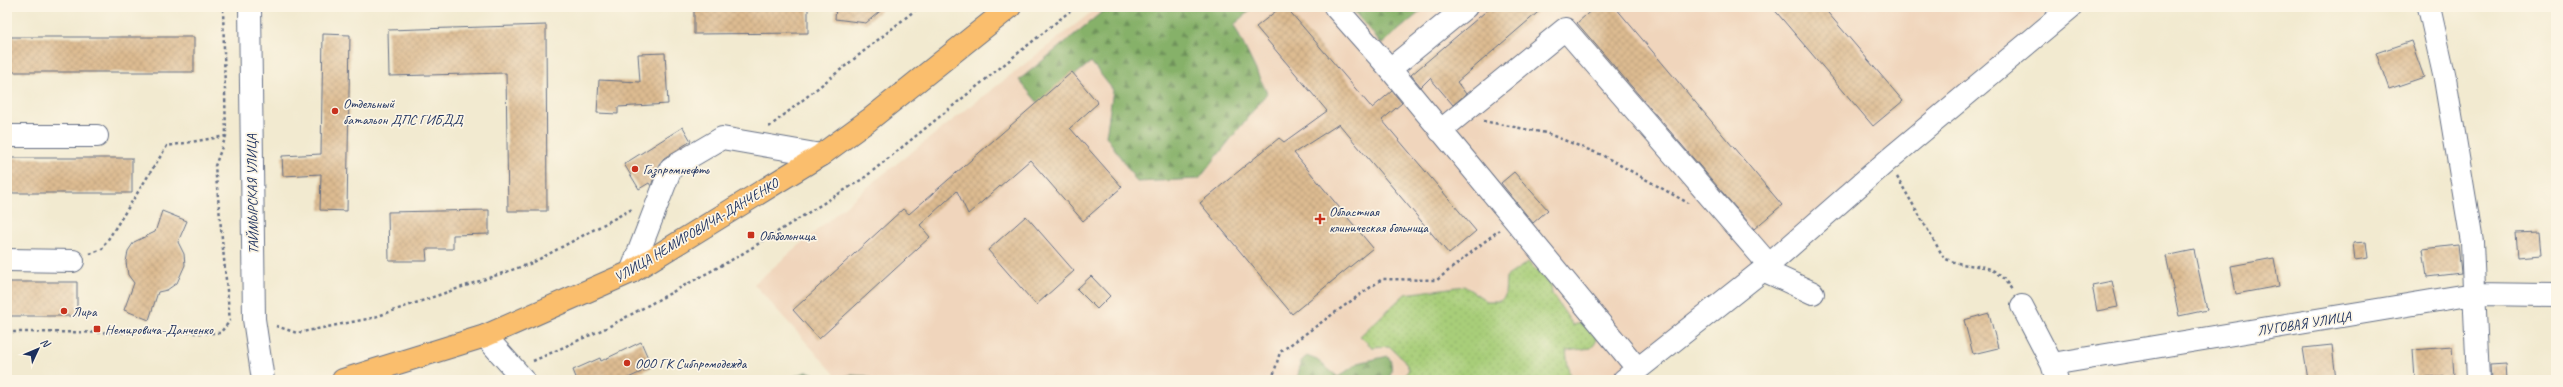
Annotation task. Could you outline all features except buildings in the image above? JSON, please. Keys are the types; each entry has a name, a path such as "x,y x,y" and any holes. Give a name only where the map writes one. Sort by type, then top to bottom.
{"main road":[{"name":"УЛИЦА НЕМИРОВИЧА-ДАНЧЕНКО","path":"343,380 485,336 631,272 821,155 869,120 1001,10"}],"street":[{"name":"ТАЙМЫРСКАЯ УЛИЦА","path":"250,7 254,319 263,380"},
{"path":"1335,7 1390,69 1517,225 1631,374 2071,7"},
{"path":"1390,69 1466,7"},
{"path":"2429,7 2445,80 2472,242 2478,380"},
{"path":"1440,131 1565,29 1764,264 1814,293"},
{"path":"7,136 97,136"},
{"path":"631,272 671,168 722,138 821,155"},
{"path":"7,260 72,261"},
{"name":"ЛУГОВАЯ УЛИЦА","path":"2055,372 2474,294 2556,294"},
{"path":"2022,306 2055,372"},
{"path":"485,336 516,376"}],"path":[{"path":"7,332 220,333 230,321 215,166 226,136 223,7"},
{"path":"749,142 919,7"},
{"path":"482,380 516,376 737,258 864,178 1075,7"},
{"path":"1458,116 1546,133 1602,155 1689,203"},
{"path":"72,261 102,249 167,146 226,136"},
{"path":"1887,161 1944,258 1956,264 1989,267 2005,280"},
{"path":"273,324 278,328 297,334 372,318 532,263 661,193"},
{"path":"1272,380 1280,352 1382,279 1437,280 1500,230 1517,225"}],"shaded area":[{"name":"Областная клиническая больница","path":"1098,7 2055,7 1624,380 840,380 754,284 877,179"}],"green space":[{"path":"1108,7 1253,7 1234,25 1267,93 1199,179 1137,182 1106,136 1113,90 1091,62 1039,104 1019,80"},
{"path":"1350,7 1426,7 1382,44"},
{"path":"1528,262 1551,284 1552,294 1573,325 1586,324 1595,329 1597,333 1596,342 1591,348 1566,351 1570,380 1403,380 1409,369 1404,360 1389,346 1372,347 1360,336 1405,294 1464,286 1487,301 1500,301 1505,296 1506,277"},
{"path":"1307,356 1317,360 1338,377 1358,363 1388,356 1391,361 1391,371 1388,380 1297,380 1301,361"},
{"path":"809,372 828,380 785,380"},
{"path":"850,375 867,376 873,380 832,380"}],"place":[{"name":"Отдельный батальон ДПС ГИБДД","path":"335,111"},
{"name":"Газпромнефть","path":"635,169"},
{"name":"Областная клиническая больница","path":"1320,219"},
{"name":"Облбольница","path":"751,235"},
{"name":"Лира","path":"64,311"},
{"name":"Немировича-Данченко","path":"97,329"},
{"name":"ООО ГК Сибпромодежда","path":"627,363"}]}
